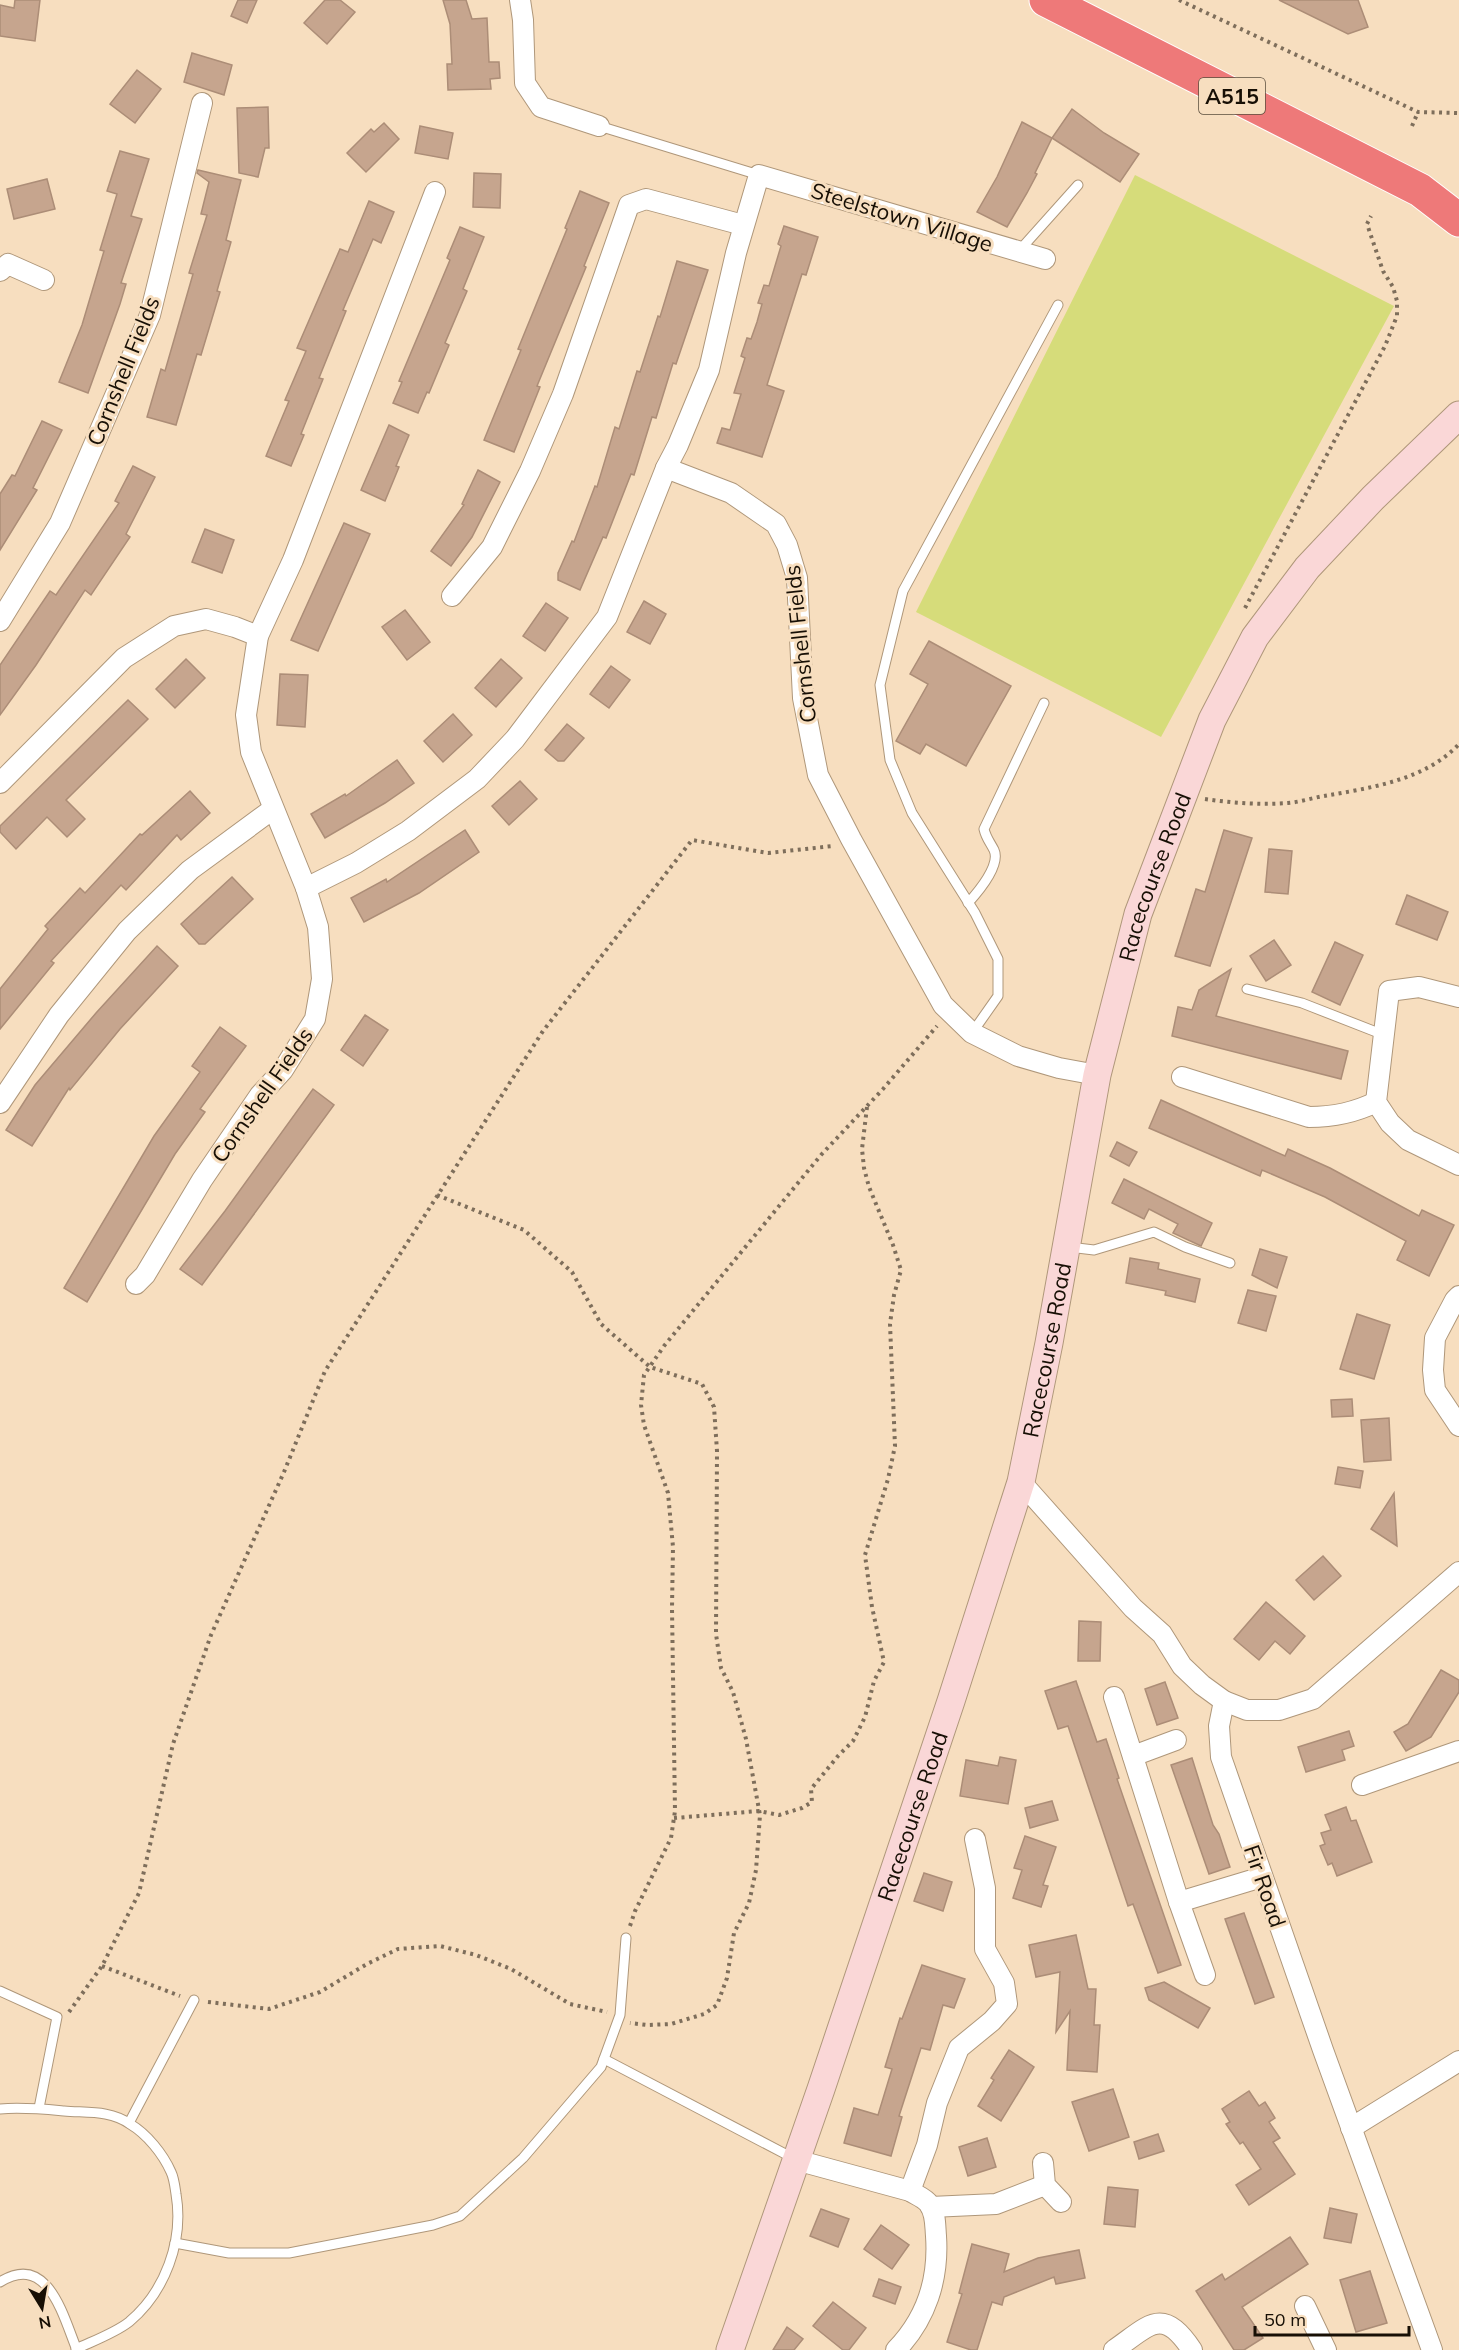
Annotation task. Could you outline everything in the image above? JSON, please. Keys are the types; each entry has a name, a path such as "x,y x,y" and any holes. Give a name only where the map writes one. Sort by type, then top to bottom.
{"highway":[{"name":"A515","path":"1046,0 1420,190 1459,220"},
{"name":"A515","path":"1420,190 1459,199"}],"street":[{"path":"520,0 525,83 541,107 599,126"},
{"name":"Cornshell Fields","path":"0,621 60,523 150,315 202,103"},
{"path":"306,888 356,863 408,831 477,779 515,739 607,617 666,468 709,370 743,225 759,175"},
{"name":"Steelstown Village","path":"759,175 1045,260"},
{"name":"Cornshell Fields","path":"136,1284 145,1275 202,1180 260,1095 283,1070 315,1019 322,979 318,927 306,888 251,752 246,715 258,636 293,560 435,192"},
{"path":"452,596 492,547 530,471 563,393 628,205 646,199 743,225"},
{"path":"0,271 9,264 44,280"},
{"name":"Racecourse Road","path":"730,2350 951,1701 1021,1482 1097,1075 1138,914 1212,720 1255,637 1307,568 1373,498 1459,415"},
{"name":"Cornshell Fields","path":"666,468 731,493 776,524 787,545 797,578 803,698 818,775 943,1005 972,1033 1018,1056 1059,1068 1097,1075"},
{"path":"0,783 124,658 174,626 206,620 235,627 258,636"},
{"path":"0,1103 59,1015 127,931 190,870 273,809"},
{"path":"1459,997 1419,987 1389,991 1376,1102 1390,1123 1408,1140 1459,1165"},
{"path":"1182,1077 1309,1117 1331,1117 1356,1112 1376,1102"},
{"path":"1459,1296 1435,1338 1433,1370 1435,1390 1453,1409 1459,1426"},
{"path":"1021,1482 1133,1608 1162,1634 1182,1666 1224,1701 1247,1710 1279,1710 1313,1700 1459,1572"},
{"path":"1114,1697 1179,1902 1205,1975"},
{"name":"Fir Road","path":"1224,1701 1219,1726 1221,1757 1401,2269 1432,2350"},
{"path":"1133,1756 1176,1740"},
{"path":"1362,1785 1459,1751"},
{"path":"910,2191 927,2145 937,2103 959,2048 992,2021 1006,2004 1004,1983 986,1949 985,1888 975,1839"},
{"path":"1179,1902 1262,1877"},
{"path":"1351,2128 1459,2061"},
{"path":"796,2160 910,2191 927,2201 931,2207 937,2244 936,2274 927,2304 911,2334 896,2350"},
{"path":"1043,2163 1045,2185 1061,2202"},
{"path":"931,2207 996,2204 1045,2185"},
{"path":"1305,2306 1326,2350"},
{"path":"1114,2350 1152,2325 1164,2322 1172,2326 1192,2350"}],"lane":[{"path":"599,126 759,175"},
{"path":"1018,252 1078,185"},
{"path":"972,1033 998,996 998,959 968,903 912,813 890,760 880,685 903,591 1058,305"},
{"path":"968,903 981,888 996,860 984,829 1044,703"},
{"path":"1247,989 1302,1003 1384,1035"},
{"path":"1066,1247 1094,1250 1154,1232 1185,1247 1230,1263"},
{"path":"175,2243 229,2253 289,2253 433,2225 460,2216 523,2158 602,2067 619,2018 626,1938"},
{"path":"0,1991 57,2017 39,2108"},
{"path":"129,2123 194,2000"},
{"path":"604,2059 796,2160"},
{"path":"0,2109 25,2106 65,2112 99,2112 129,2123 153,2143 172,2173 177,2201 173,2257 154,2295 128,2322 76,2350 57,2302 43,2280 29,2273 10,2276 0,2282"}],"path":[{"path":"1179,0 1419,112 1459,113"},
{"path":"1412,126 1419,112"},
{"path":"1240,618 1385,346 1397,316 1397,301 1393,287 1383,271 1367,224 1371,216"},
{"path":"1184,795 1228,803 1289,803 1338,794 1396,780 1432,765 1459,744"},
{"path":"57,2017 70,2011 102,1966 139,1893 173,1744 211,1635 284,1472 325,1371 543,1031 692,840 768,853 830,847 851,839"},
{"path":"626,1938 635,1911 671,1838 674,1818 673,1548 668,1493 644,1425 641,1405 644,1375 664,1346 821,1155 933,1030 954,1015"},
{"path":"674,1818 759,1811 779,1815 802,1808 812,1802 811,1789 838,1756 854,1741 865,1717 874,1681 884,1662 872,1607 865,1555 888,1479 894,1446 890,1324 901,1270 864,1168 862,1149 867,1106"},
{"path":"102,1966 184,1998 227,2005 269,2008 320,1992 367,1964 398,1949 440,1946 476,1955 511,1969 570,2004 647,2025 671,2024 704,2014 717,2005 728,1978 734,1933 749,1903 756,1870 759,1811 746,1739 734,1692 721,1668 716,1634 715,1547 718,1494 714,1407 702,1384 650,1367 601,1324 572,1272 524,1230 437,1195"}],"green space":[{"path":"1135,175 1394,306 1161,737 916,612"}],"building":[{"path":"15,0 40,0 35,41 0,36 0,5 14,8"},
{"path":"238,0 257,0 247,23 231,16"},
{"path":"325,0 340,0 355,12 327,44 304,23"},
{"path":"443,0 466,0 472,19 487,18 489,62 499,62 500,78 490,79 491,89 448,90 447,64 452,64 450,24"},
{"path":"1279,0 1358,0 1368,27 1348,34"},
{"path":"192,53 232,65 224,95 184,82"},
{"path":"137,70 161,89 135,123 110,104"},
{"path":"268,107 269,148 265,148 258,177 239,173 237,108"},
{"path":"1072,109 1104,133 1139,154 1120,182 1052,138"},
{"path":"1022,122 1052,138 1035,173 1037,174 1007,227 977,212 997,177"},
{"path":"384,123 399,139 366,172 347,153 371,129 374,132"},
{"path":"420,126 453,133 448,159 415,153"},
{"path":"120,151 149,159 131,216 142,219 121,283 126,284 120,304 88,393 59,382 82,325 104,251 100,250 117,194 107,191"},
{"path":"198,170 241,180 226,240 231,242 217,291 220,292 201,355 197,354 176,425 147,417 161,369 165,371 193,274 189,273 207,215 201,214 209,182 197,173"},
{"path":"474,173 501,174 500,208 473,207"},
{"path":"47,179 55,209 14,219 7,189"},
{"path":"580,191 609,203 584,266 586,267 537,386 540,387 514,452 484,440 521,350 518,349"},
{"path":"369,201 394,212 381,243 373,239 343,310 346,311 319,378 323,379 291,466 266,456 289,401 285,400 306,351 297,348 340,249 348,252"},
{"path":"784,226 818,237 806,275 802,274 767,385 784,391 762,457 717,443 722,428 730,430 741,394 734,393 745,358 741,356 747,338 751,339 757,322 762,304 758,303 764,285 769,286 781,246 778,244"},
{"path":"460,227 484,237 463,289 467,291 445,343 449,345 418,413 393,403 402,382 399,381 450,260 447,258"},
{"path":"677,261 708,270 676,364 673,363 656,418 652,417 634,475 631,474 606,538 603,537 580,590 558,580 558,573 572,541 574,542 595,486 597,487 615,427 619,429 637,371 640,372 658,316 660,317"},
{"path":"42,421 62,430 33,488 37,490 0,550 0,494 12,475 15,476"},
{"path":"389,425 409,435 385,501 361,490"},
{"path":"133,466 155,477 126,534 130,537 91,595 85,590 0,715 0,665 50,591 56,595 119,503 115,501"},
{"path":"478,470 500,482 472,537 451,566 431,551 464,505 462,504"},
{"path":"344,523 370,534 318,651 291,640"},
{"path":"205,529 234,540 222,573 192,562"},
{"path":"644,601 666,614 650,644 627,632"},
{"path":"546,603 568,618 545,651 523,636"},
{"path":"405,610 430,642 407,660 382,627"},
{"path":"929,641 1011,686 966,766 926,744 920,754 896,741 928,684 910,674"},
{"path":"186,659 205,678 175,708 156,689"},
{"path":"501,659 522,678 496,707 475,688"},
{"path":"611,666 630,680 609,708 590,694"},
{"path":"280,674 308,675 305,727 277,725"},
{"path":"128,700 148,719 66,800 85,819 67,837 47,817 16,849 0,832 0,826"},
{"path":"453,714 472,735 443,762 424,741"},
{"path":"567,724 584,738 564,761 558,761 545,750"},
{"path":"397,760 414,783 325,838 311,814 345,794 346,796"},
{"path":"520,781 537,799 509,825 492,806"},
{"path":"190,791 210,813 181,840 177,835 126,890 121,885 51,961 54,963 0,1029 0,989 48,929 45,926 80,888 85,893 140,834 142,835"},
{"path":"465,830 479,852 419,893 364,922 351,898 386,879 387,882"},
{"path":"1224,830 1252,838 1210,966 1175,956 1196,889 1205,892"},
{"path":"1269,849 1292,851 1288,894 1265,892"},
{"path":"232,877 253,899 205,944 199,944 181,924"},
{"path":"1407,895 1448,912 1437,940 1396,924"},
{"path":"1274,940 1291,965 1266,981 1250,956"},
{"path":"1335,942 1363,955 1340,1005 1312,992"},
{"path":"157,946 178,966 120,1029 70,1090 69,1088 32,1146 6,1130 35,1085"},
{"path":"1231,969 1216,1016 1348,1051 1341,1079 1172,1036 1178,1007 1192,1010 1199,990"},
{"path":"365,1015 388,1030 363,1066 341,1050"},
{"path":"220,1027 246,1046 200,1109 205,1112 175,1154 87,1302 64,1288 154,1136 200,1072 192,1066"},
{"path":"313,1089 334,1105 202,1285 180,1269"},
{"path":"1161,1100 1285,1156 1288,1149 1330,1168 1419,1216 1422,1210 1454,1225 1429,1276 1397,1260 1406,1241 1325,1197 1262,1170 1260,1176 1149,1128"},
{"path":"1117,1142 1137,1152 1129,1166 1110,1156"},
{"path":"1124,1179 1212,1223 1201,1246 1173,1233 1178,1224 1149,1209 1144,1219 1112,1203"},
{"path":"1260,1249 1287,1257 1277,1288 1252,1275"},
{"path":"1130,1258 1159,1263 1158,1269 1200,1279 1195,1302 1165,1295 1166,1291 1126,1283"},
{"path":"1248,1290 1276,1296 1266,1331 1238,1323"},
{"path":"1357,1314 1390,1325 1374,1379 1340,1369"},
{"path":"1352,1399 1353,1416 1332,1417 1331,1400"},
{"path":"1389,1418 1391,1460 1364,1462 1361,1420"},
{"path":"1338,1467 1363,1471 1360,1488 1335,1484"},
{"path":"1394,1493 1397,1546 1371,1529"},
{"path":"1323,1556 1341,1576 1314,1600 1296,1580"},
{"path":"1266,1602 1305,1636 1290,1654 1275,1641 1259,1660 1234,1639"},
{"path":"1079,1621 1101,1622 1100,1661 1078,1661"},
{"path":"1441,1670 1459,1680 1459,1692 1431,1737 1406,1751 1394,1732 1408,1724"},
{"path":"1076,1681 1097,1742 1106,1739 1119,1778 1117,1779 1181,1965 1158,1973 1133,1904 1128,1906 1068,1726 1058,1729 1045,1691"},
{"path":"1165,1682 1178,1718 1157,1725 1145,1689"},
{"path":"1349,1731 1354,1746 1342,1750 1345,1760 1306,1772 1298,1747"},
{"path":"1000,1757 1016,1760 1008,1804 960,1796 966,1760 998,1766"},
{"path":"1192,1758 1213,1825 1219,1834 1230,1867 1209,1874 1171,1765"},
{"path":"1052,1801 1058,1820 1030,1828 1025,1808"},
{"path":"1346,1807 1351,1821 1356,1820 1372,1862 1337,1876 1332,1863 1328,1865 1320,1846 1325,1844 1321,1833 1331,1830 1325,1815"},
{"path":"1025,1836 1056,1847 1043,1885 1048,1886 1041,1907 1013,1898 1022,1870 1014,1868"},
{"path":"924,1873 952,1882 943,1911 914,1901"},
{"path":"1244,1913 1274,1997 1255,2004 1225,1919"},
{"path":"1076,1935 1088,1989 1096,1989 1094,2025 1100,2025 1097,2072 1067,2070 1070,2011 1056,2032 1060,1972 1036,1977 1029,1945"},
{"path":"922,1965 965,1979 954,2008 943,2005 930,2050 921,2048 899,2116 902,2117 891,2156 844,2143 854,2108 878,2115 892,2069 885,2067 900,2018 902,2019"},
{"path":"1164,1982 1210,2008 1198,2028 1149,2000 1145,1988"},
{"path":"1009,2050 1034,2067 1001,2121 978,2106 994,2080 991,2078"},
{"path":"1113,2089 1129,2137 1089,2151 1072,2102"},
{"path":"1249,2091 1259,2106 1265,2102 1275,2118 1269,2122 1280,2138 1273,2142 1295,2174 1249,2205 1236,2185 1261,2169 1243,2142 1240,2144 1226,2124 1230,2122 1222,2109"},
{"path":"1158,2134 1164,2151 1139,2159 1134,2142"},
{"path":"987,2138 996,2167 968,2176 959,2147"},
{"path":"1108,2187 1138,2190 1135,2227 1104,2224"},
{"path":"1330,2208 1357,2214 1351,2243 1324,2238"},
{"path":"821,2209 849,2219 838,2247 810,2236"},
{"path":"881,2225 909,2245 892,2269 864,2249"},
{"path":"1290,2237 1308,2264 1242,2307 1263,2338 1244,2350 1234,2350 1196,2291 1222,2274 1225,2280"},
{"path":"972,2244 1009,2254 1004,2272 1038,2258 1079,2250 1085,2278 1056,2284 1054,2277 1004,2297 1002,2305 992,2302 977,2350 971,2350 947,2342 962,2294 959,2293"},
{"path":"1370,2271 1387,2323 1356,2332 1340,2280"},
{"path":"879,2279 901,2287 895,2304 873,2296"},
{"path":"833,2302 866,2328 849,2350 843,2350 813,2326"},
{"path":"787,2327 803,2339 794,2350 773,2350"}]}
